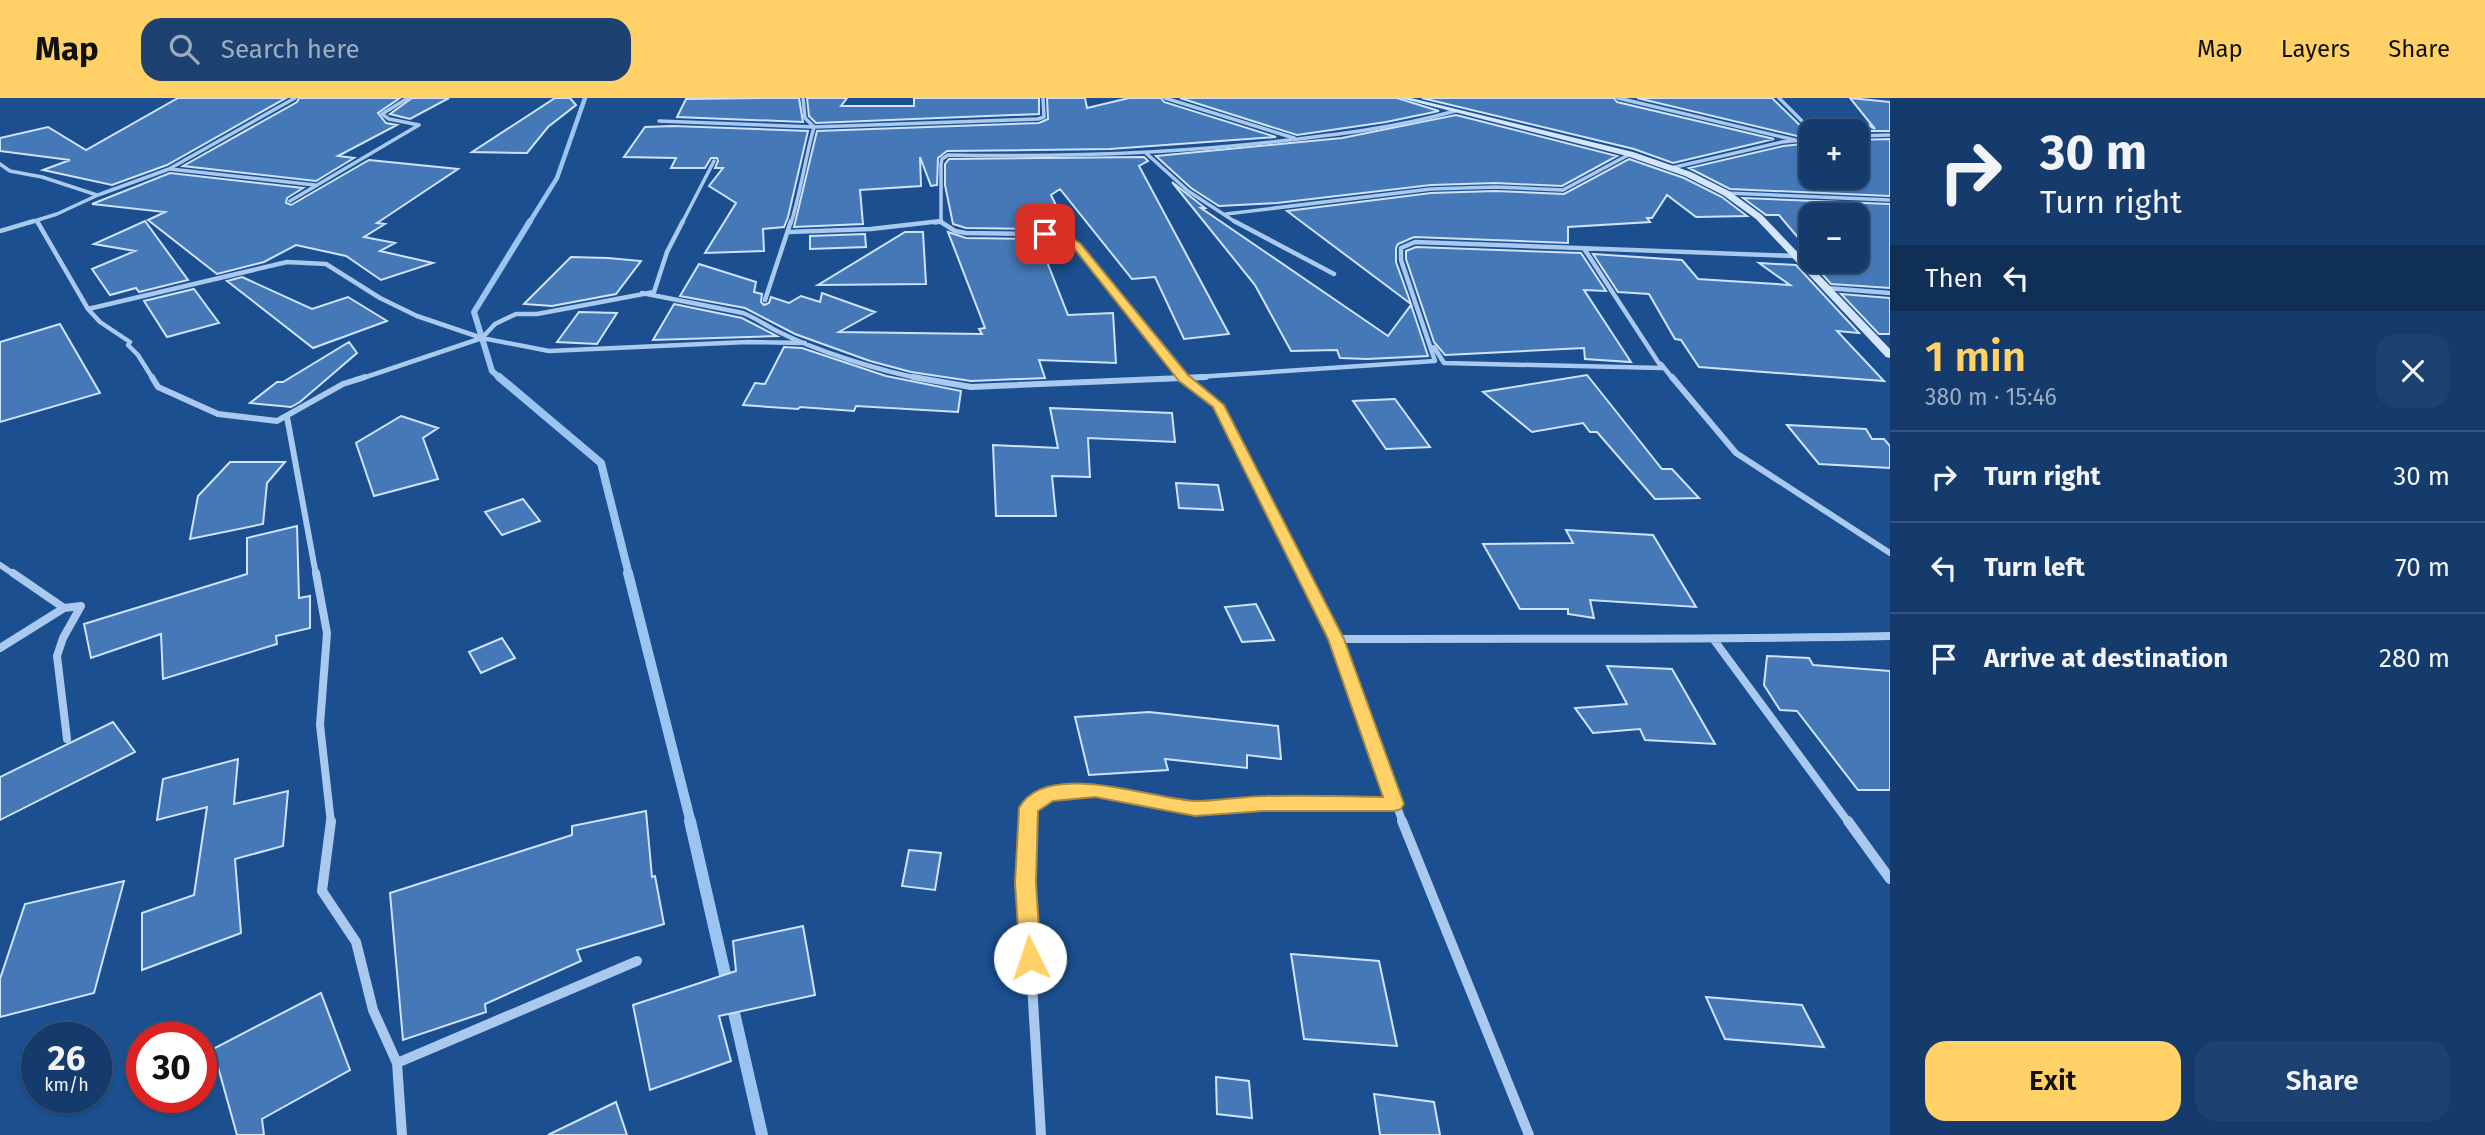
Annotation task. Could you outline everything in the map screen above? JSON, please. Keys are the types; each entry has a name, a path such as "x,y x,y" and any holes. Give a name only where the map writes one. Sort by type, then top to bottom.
{"street":[{"path":"0,232 37,221 169,169 295,98"},
{"path":"290,201 419,125 389,119 383,114 408,98"},
{"path":"803,98 805,118 814,127"},
{"path":"659,121 814,127 1038,119 1044,117 1044,98"},
{"path":"1166,98 1298,139"},
{"path":"1403,98 1630,154 1671,168 1726,193 1759,217 1890,355"},
{"path":"1618,98 1795,140"},
{"path":"1779,98 1800,119"},
{"path":"941,222 941,164 942,159 948,155 1147,154 1364,133 1455,111"},
{"path":"765,300 799,197 802,169 814,127"},
{"path":"1871,135 1890,135"},
{"path":"1871,135 1890,140"},
{"path":"1671,168 1799,140"},
{"path":"1147,154 1166,175 1226,214 1334,274"},
{"path":"1226,214 1431,189 1495,187 1563,190 1630,154"},
{"path":"37,221 88,309 100,322 130,342 128,345 138,355 158,387 218,414 271,421 287,417 343,384 482,338 495,324 516,314 537,314 654,292 667,252 714,161"},
{"path":"0,164 10,171"},
{"path":"169,169 316,186"},
{"path":"0,173 10,171 42,177 98,195"},
{"path":"1726,193 1890,200"},
{"path":"789,232 871,229 941,222 955,231 1062,237 1077,245 1184,378 1218,405 1336,639 1395,804 1529,1135"},
{"path":"642,293 743,313 758,318 776,331 909,376 971,387 1184,378 1435,361 1401,260 1401,248 1406,244 1795,256"},
{"path":"1426,335 1444,363 1662,368 1585,250"},
{"path":"88,309 224,276 306,261 326,264 380,298 417,316 482,338 549,351 747,342 809,343"},
{"path":"1825,288 1890,293"},
{"path":"1651,352 1736,453 1890,554"},
{"path":"287,417 327,633 320,725 331,822 322,891 356,942 373,1010 397,1063 402,1135"},
{"path":"0,565 64,608"},
{"path":"0,648 64,608 81,607 63,638 57,656 67,739"},
{"path":"1336,639 1654,637 1714,640 1890,636"},
{"path":"1714,640 1890,879"},
{"path":"1041,1135 1026,883 1029,808 1049,795 1095,790 1195,808 1263,803 1395,804"},
{"path":"397,1063 637,961"}],"building":[{"path":"178,98 286,98 167,165 112,185 43,170 70,160 0,151 0,138 48,127 86,150"},
{"path":"299,98 400,98 378,113 386,123 397,125 338,156 354,158 316,181 183,166 297,102"},
{"path":"412,98 449,98 410,119 390,114"},
{"path":"555,98 570,98 576,105 548,127 527,153 472,152"},
{"path":"799,98 803,122 677,117 686,99"},
{"path":"807,98 847,98 841,106 914,106 914,98 1039,98 1039,114 816,123 809,116"},
{"path":"1047,98 1085,98 1087,108 1129,98 1161,98 1164,102 1276,137 1110,149 947,151 938,158 937,185 931,186 920,157 921,186 860,190 863,224 794,227 817,131 1039,123 1048,119"},
{"path":"1180,98 1397,98 1439,111 1297,135"},
{"path":"1422,98 1614,98 1617,102 1774,139 1673,163 1634,149"},
{"path":"1637,98 1772,98 1799,124 1797,136"},
{"path":"1850,98 1890,102 1890,131 1869,131 1869,125 1875,129"},
{"path":"1456,115 1617,156 1562,186 1495,183 1431,185 1277,203 1219,206 1191,188 1156,156 1342,138"},
{"path":"645,127 808,131 788,217 784,227 763,229 764,251 705,253 736,203 709,186 723,168 715,168 717,158 711,158 705,168 671,168 676,158 624,157"},
{"path":"1890,139 1890,196 1730,189 1689,168 1799,144 1799,189 1869,189 1869,140"},
{"path":"1144,157 1148,161 1139,166 1229,334 1184,339 1155,277 1132,279 1060,189 1051,195 1065,224 1033,227 1034,229 966,228 953,224 945,185 945,164 949,159"},
{"path":"1629,159 1684,178 1722,197 1747,216 1696,217 1667,195 1652,218 1647,218 1650,222 1568,227 1568,243 1414,237 1398,244 1396,248 1396,262 1411,304 1287,211 1431,193 1495,191 1564,194"},
{"path":"369,160 458,169 377,223 385,224 364,237 395,243 380,251 433,263 381,280 346,256 296,245 264,262 217,274 148,220 165,212 92,204 170,173 303,188 287,198 286,203 291,205"},
{"path":"1172,182 1205,208 1201,208 1388,336 1411,305 1428,356 1367,359 1340,358 1337,350 1291,351 1255,285"},
{"path":"1743,198 1866,203 1799,203 1799,239 1779,215 1766,215"},
{"path":"1869,203 1890,204 1890,288 1831,284 1821,273 1869,273"},
{"path":"145,221 188,280 139,292 136,288 110,295 92,269 135,251 94,244"},
{"path":"905,232 923,232 926,284 818,285"},
{"path":"948,232 966,238 1038,239 1068,315 1113,313 1116,363 1039,360 1045,378 971,381 911,372 870,361 795,334 745,308 680,296 699,264 756,282 754,292 762,294 761,302 764,305 769,303 771,297 789,303 801,296 820,302 822,293 875,312 839,332 982,334 979,329 985,328"},
{"path":"865,234 866,247 810,249 810,236"},
{"path":"1416,247 1581,253 1606,291 1584,290 1631,362 1585,359 1584,348 1445,355 1434,342 1406,259 1406,251"},
{"path":"1593,254 1682,260 1698,279 1790,285 1759,263 1796,265 1799,273 1803,273 1859,333 1837,331 1884,381 1699,367 1681,340 1675,339 1649,294 1618,292"},
{"path":"571,257 641,261 616,294 552,306 524,304"},
{"path":"242,277 312,309 348,297 387,321 313,348 227,281"},
{"path":"194,289 219,323 167,337 144,301"},
{"path":"1841,294 1890,298 1890,334 1879,334"},
{"path":"674,304 742,318 777,336 653,340"},
{"path":"579,312 617,313 597,344 557,342"},
{"path":"60,324 100,393 0,422 0,342"},
{"path":"349,342 357,353 300,402 291,407 250,403 277,382 283,382"},
{"path":"784,347 802,348 886,376 961,391 958,412 856,406 854,411 743,405 755,383 765,384"},
{"path":"1587,375 1662,469 1672,469 1699,498 1655,499 1597,432 1590,432 1583,423 1532,432 1483,392"},
{"path":"1395,399 1430,447 1386,449 1353,401"},
{"path":"1050,408 1172,413 1175,442 1088,438 1090,477 1052,476 1056,516 996,516 993,445 1058,448"},
{"path":"401,416 438,428 423,438 438,479 374,496 356,443"},
{"path":"1787,425 1866,429 1872,439 1884,439 1890,446 1890,468 1819,464"},
{"path":"230,462 285,462 267,483 263,524 190,539 198,496"},
{"path":"1176,483 1218,485 1223,510 1179,508"},
{"path":"523,499 540,521 502,535 485,512"},
{"path":"297,526 299,598 310,596 310,628 276,636 277,644 163,679 161,634 91,658 84,624 247,574 247,538"},
{"path":"1566,530 1653,535 1696,607 1590,600 1594,618 1568,614 1568,609 1520,609 1483,544 1573,543"},
{"path":"1256,604 1274,640 1242,642 1225,607"},
{"path":"502,638 515,658 481,673 469,652"},
{"path":"1767,656 1809,658 1813,665 1890,671 1890,790 1858,790 1797,711 1780,710 1764,685"},
{"path":"1607,666 1672,669 1715,744 1645,740 1640,729 1593,733 1575,708 1627,704"},
{"path":"1149,712 1278,726 1281,759 1247,755 1247,768 1165,759 1168,770 1089,775 1075,717"},
{"path":"113,722 135,752 0,820 0,777"},
{"path":"238,759 234,804 288,791 283,846 235,859 241,933 142,970 142,913 194,895 207,807 157,820 163,779"},
{"path":"646,811 652,877 655,876 664,924 577,950 581,961 485,1004 486,1012 403,1040 390,893 572,835 572,826"},
{"path":"909,850 941,853 935,890 902,886"},
{"path":"124,881 94,993 0,1017 0,979 25,904"},
{"path":"803,926 815,995 719,1016 731,1061 650,1090 633,1005 736,971 733,941"},
{"path":"1291,954 1379,961 1397,1046 1304,1039"},
{"path":"321,993 350,1070 262,1119 264,1135 237,1135 217,1063 217,1047"},
{"path":"1706,997 1802,1005 1824,1047 1725,1039"},
{"path":"1216,1077 1249,1081 1252,1118 1217,1114"},
{"path":"1374,1094 1434,1102 1440,1135 1380,1135"},
{"path":"616,1102 627,1135 548,1135"}],"waterway":[{"path":"529,223 557,178 585,98"},
{"path":"501,379 492,371 474,312 530,221"},
{"path":"499,377 601,463 629,575"},
{"path":"628,573 691,823"},
{"path":"690,821 727,983"},
{"path":"732,1004 762,1135"}],"route":[{"path":"1030,958 1026,883 1029,808 1049,795 1095,790 1195,808 1263,803 1395,804 1336,639 1218,405 1184,378 1077,245 1062,237 1045,234"}]}
